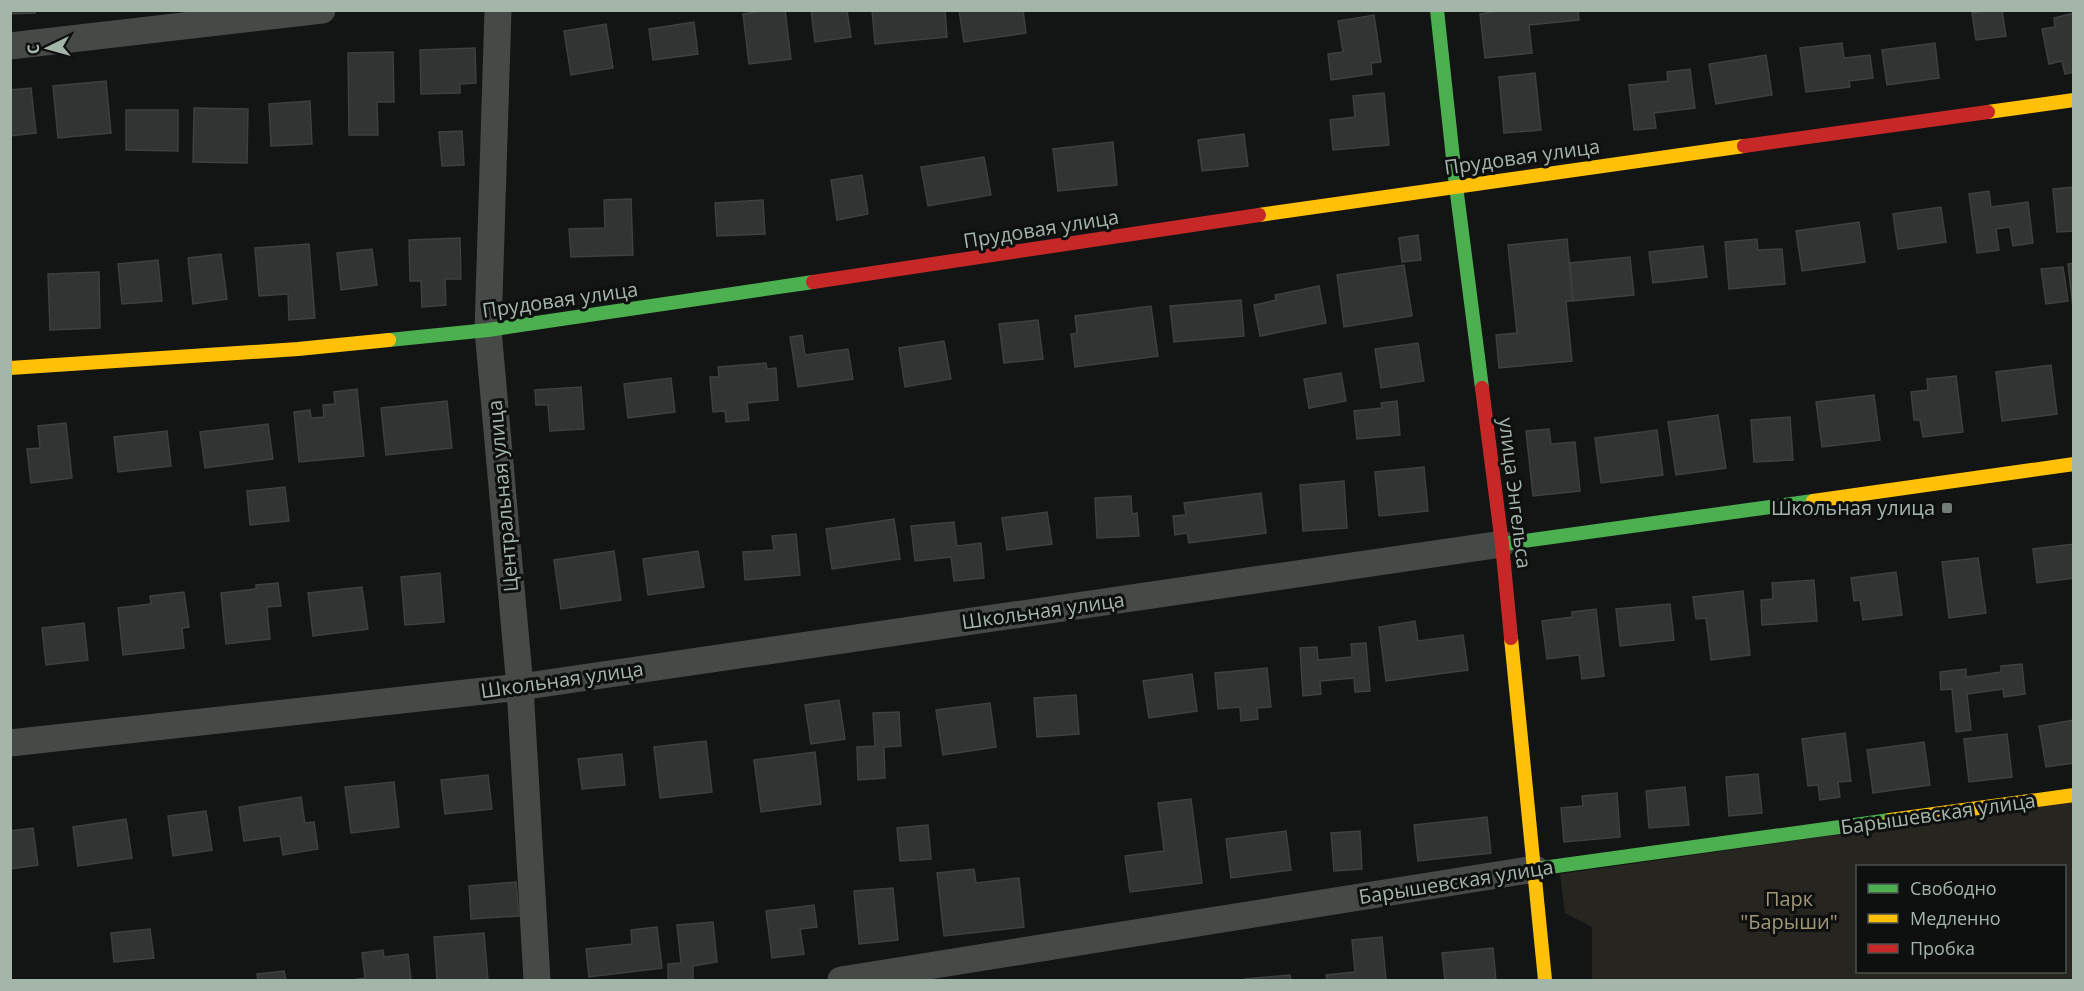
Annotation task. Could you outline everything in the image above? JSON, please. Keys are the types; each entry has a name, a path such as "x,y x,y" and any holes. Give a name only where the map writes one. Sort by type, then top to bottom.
{"street":[{"path":"10,46 322,10"},
{"name":"Центральная улица","path":"498,10 488,330 520,687 537,981"},
{"name":"улица Энгельса","path":"1437,10 1456,186 1502,544 1545,981"},
{"name":"Прудовая улица","path":"10,368 298,349 488,330 1456,186 2073,100"},
{"name":"Школьная улица","path":"10,743 520,687 1502,544 2073,464"},
{"name":"Барышевская улица","path":"841,981 1535,869 2073,795"}],"green space":[{"name":"Парк \"Барыши\"","path":"2073,801 2073,980 1592,980 1592,927 1565,913 1560,874"}],"building":[{"path":"10,10 35,10 35,13 10,14"},
{"path":"785,10 791,59 749,64 743,14"},
{"path":"811,10 847,10 851,37 815,42"},
{"path":"872,10 945,10 947,37 875,44"},
{"path":"959,10 1023,10 1026,33 964,42"},
{"path":"1505,10 1578,10 1579,20 1529,25 1532,53 1485,58 1480,14"},
{"path":"2002,10 2006,36 1976,40 1972,13"},
{"path":"2074,13 2074,72 2065,74 2062,61 2049,64 2042,29 2055,27 2054,18"},
{"path":"1374,15 1381,62 1371,63 1372,74 1331,80 1328,54 1343,52 1338,21"},
{"path":"694,22 698,54 653,60 649,29"},
{"path":"606,24 613,68 571,75 564,31"},
{"path":"1842,43 1844,58 1870,55 1873,78 1849,81 1850,87 1806,92 1800,48"},
{"path":"1935,43 1939,78 1887,85 1882,50"},
{"path":"475,48 476,83 460,84 460,93 421,94 420,50"},
{"path":"393,52 394,102 377,102 378,135 349,135 348,53"},
{"path":"1766,55 1772,95 1716,104 1709,64"},
{"path":"1690,69 1695,108 1654,113 1656,128 1634,130 1629,85 1668,81 1667,72"},
{"path":"1535,73 1541,130 1504,133 1499,77"},
{"path":"106,81 111,133 58,138 53,86"},
{"path":"31,88 36,133 10,136 10,90"},
{"path":"1384,93 1389,145 1333,150 1330,120 1355,117 1353,96"},
{"path":"310,101 312,144 271,146 269,104"},
{"path":"194,108 248,109 247,163 193,162"},
{"path":"126,110 178,110 178,151 126,150"},
{"path":"462,131 464,165 442,166 439,132"},
{"path":"1244,134 1248,166 1202,171 1198,140"},
{"path":"1113,142 1117,185 1058,191 1053,149"},
{"path":"984,157 991,195 928,206 921,167"},
{"path":"862,175 868,214 837,220 831,180"},
{"path":"2074,187 2074,231 2057,232 2053,189"},
{"path":"1989,191 1991,207 2028,202 2033,243 2013,246 2010,227 1996,229 1999,250 1977,253 1969,194"},
{"path":"631,199 633,255 571,257 569,229 605,228 604,200"},
{"path":"763,200 765,234 717,236 715,203"},
{"path":"1941,207 1946,242 1898,249 1893,214"},
{"path":"1859,222 1865,262 1802,271 1796,231"},
{"path":"1418,235 1421,260 1402,262 1399,238"},
{"path":"460,238 461,279 445,279 446,305 422,307 421,281 410,281 409,240"},
{"path":"1567,239 1573,301 1566,301 1572,361 1499,368 1496,335 1517,333 1508,245"},
{"path":"1757,239 1758,250 1782,249 1785,284 1729,289 1725,242"},
{"path":"309,244 315,318 289,320 288,294 259,296 255,248"},
{"path":"1703,246 1707,277 1653,283 1649,252"},
{"path":"372,249 377,285 341,290 337,253"},
{"path":"221,254 227,299 193,304 188,258"},
{"path":"1630,257 1634,295 1573,301 1570,263"},
{"path":"158,260 162,301 122,304 118,264"},
{"path":"2074,263 2074,308 2073,308 2068,264"},
{"path":"1404,265 1412,316 1344,327 1337,275"},
{"path":"2063,267 2068,301 2046,304 2041,269"},
{"path":"99,272 100,328 50,330 48,274"},
{"path":"1319,286 1326,323 1260,336 1254,305 1276,300 1275,295"},
{"path":"1241,300 1244,336 1174,342 1170,306"},
{"path":"1151,306 1158,356 1075,367 1071,334 1077,333 1075,316"},
{"path":"1038,320 1043,359 1004,363 999,324"},
{"path":"802,335 805,355 848,349 853,379 798,387 790,337"},
{"path":"944,341 951,379 905,387 899,348"},
{"path":"1418,343 1424,381 1381,388 1375,349"},
{"path":"766,363 767,369 776,368 778,400 747,403 749,420 726,422 725,411 713,412 710,377 719,377 718,367"},
{"path":"2051,365 2057,414 2002,421 1996,372"},
{"path":"1341,373 1346,401 1309,408 1304,379"},
{"path":"1956,376 1963,432 1923,437 1920,420 1914,420 1911,392 1928,390 1927,379"},
{"path":"671,378 675,412 628,418 624,384"},
{"path":"581,387 584,429 550,431 548,405 536,405 535,390"},
{"path":"357,389 364,456 299,462 294,412 310,410 311,418 324,417 323,405 335,404 334,392"},
{"path":"1874,395 1880,440 1822,447 1816,402"},
{"path":"447,401 452,448 386,455 381,408"},
{"path":"1397,401 1400,435 1357,439 1354,411 1382,408 1381,403"},
{"path":"1718,415 1726,468 1676,475 1668,422"},
{"path":"1790,417 1793,460 1754,462 1751,420"},
{"path":"66,423 72,478 31,483 27,449 40,448 38,426"},
{"path":"268,424 273,459 205,468 200,432"},
{"path":"1549,429 1551,444 1575,442 1580,491 1533,496 1526,431"},
{"path":"1657,430 1663,475 1601,483 1595,438"},
{"path":"167,431 171,466 118,472 114,437"},
{"path":"1424,467 1428,511 1379,516 1375,472"},
{"path":"1344,481 1347,528 1303,531 1300,485"},
{"path":"285,487 289,521 250,525 247,491"},
{"path":"1261,493 1266,533 1189,543 1187,533 1175,535 1173,516 1186,515 1184,503"},
{"path":"1131,496 1132,514 1137,513 1139,536 1097,538 1095,498"},
{"path":"1047,512 1052,544 1007,550 1002,518"},
{"path":"894,519 900,559 832,569 826,529"},
{"path":"954,522 957,546 981,543 984,578 954,581 951,557 915,561 911,526"},
{"path":"796,534 800,575 745,580 743,552 774,550 772,536"},
{"path":"2074,544 2074,578 2037,583 2033,549"},
{"path":"614,551 621,600 561,609 554,560"},
{"path":"698,551 704,587 648,595 643,559"},
{"path":"1978,558 1986,613 1949,618 1942,562"},
{"path":"1896,572 1902,615 1863,620 1860,600 1854,601 1851,578"},
{"path":"440,573 444,622 405,625 401,577"},
{"path":"1814,580 1817,621 1762,625 1761,600 1773,599 1772,583"},
{"path":"278,583 281,606 267,607 270,639 226,644 221,593 256,589 256,585"},
{"path":"362,587 368,629 313,636 308,593"},
{"path":"1743,591 1750,655 1711,660 1706,618 1696,619 1693,597"},
{"path":"184,592 189,627 182,628 184,648 123,655 118,608 151,604 150,596"},
{"path":"1670,604 1674,640 1620,646 1616,609"},
{"path":"1596,609 1604,676 1582,679 1579,655 1547,659 1542,621 1572,617 1572,612"},
{"path":"1415,621 1418,641 1463,635 1468,670 1386,681 1379,627"},
{"path":"84,623 88,660 46,665 42,628"},
{"path":"1366,643 1370,691 1355,692 1354,678 1320,681 1321,694 1303,696 1300,648 1317,647 1318,660 1352,657 1351,644"},
{"path":"2022,664 2025,694 2004,697 2003,689 1967,694 1971,730 1956,732 1952,689 1941,690 1940,672 1966,669 1966,677 2001,672 2001,666"},
{"path":"1267,668 1271,707 1257,708 1258,719 1241,721 1240,707 1218,709 1215,673"},
{"path":"1192,674 1197,711 1149,718 1143,681"},
{"path":"1076,695 1079,734 1037,737 1034,698"},
{"path":"839,700 845,739 811,744 805,705"},
{"path":"990,703 996,747 943,755 936,710"},
{"path":"899,712 901,746 884,747 885,778 858,780 857,747 875,746 873,713"},
{"path":"2074,720 2074,763 2046,767 2039,726"},
{"path":"1845,733 1851,781 1838,782 1840,797 1820,800 1818,785 1808,786 1802,739"},
{"path":"2007,734 2012,777 1969,782 1964,739"},
{"path":"706,741 712,792 660,798 654,747"},
{"path":"1924,742 1930,785 1873,793 1867,750"},
{"path":"815,752 821,804 761,812 754,760"},
{"path":"622,754 625,785 582,789 578,759"},
{"path":"1758,774 1762,813 1729,816 1726,777"},
{"path":"488,775 492,809 445,814 441,780"},
{"path":"394,782 399,827 351,833 345,787"},
{"path":"1685,787 1689,825 1649,828 1646,791"},
{"path":"1617,793 1620,837 1564,842 1561,808 1583,806 1582,796"},
{"path":"301,797 305,823 314,822 318,849 283,855 280,836 244,841 239,807"},
{"path":"1191,799 1202,883 1130,892 1125,856 1164,851 1158,803"},
{"path":"206,811 212,850 173,856 168,816"},
{"path":"1487,817 1491,853 1418,861 1414,825"},
{"path":"126,819 132,858 78,866 73,827"},
{"path":"928,825 931,859 900,861 897,828"},
{"path":"33,828 38,865 10,869 10,831"},
{"path":"1286,831 1291,870 1231,878 1226,839"},
{"path":"1360,831 1362,869 1334,871 1331,833"},
{"path":"974,869 976,883 1019,878 1024,927 944,936 937,873"},
{"path":"516,882 519,916 471,919 469,886"},
{"path":"893,888 898,940 859,944 854,891"},
{"path":"814,905 817,927 800,929 804,954 772,958 766,911"},
{"path":"713,922 717,962 693,966 693,980 668,980 668,964 681,963 677,925"},
{"path":"657,927 662,968 589,977 586,949 632,944 631,930"},
{"path":"150,929 154,958 114,962 111,933"},
{"path":"484,933 488,980 437,980 434,937"},
{"path":"1382,937 1386,980 1327,980 1326,975 1355,972 1352,940"},
{"path":"1493,948 1496,980 1445,980 1442,953"},
{"path":"383,950 384,957 408,954 411,980 352,980 365,978 362,953"},
{"path":"284,971 286,980 258,980 257,974"},
{"path":"1290,975 1291,980 1245,980 1245,979"}],"traffic: fast":[{"path":"1437,10 1456,186 1482,388"},
{"path":"389,340 488,330 813,282"},
{"path":"1502,544 1813,501"},
{"path":"1535,869 1890,820"}],"traffic: slow":[{"path":"1988,112 2074,100"},
{"path":"1259,215 1744,146"},
{"path":"10,368 298,349 389,340"},
{"path":"1813,501 2074,464"},
{"path":"1511,638 1545,980"},
{"path":"1890,820 2074,795"}],"traffic: jam":[{"path":"1744,146 1988,112"},
{"path":"813,282 1259,215"},
{"path":"1482,388 1502,544 1511,638"}],"place":[{"name":"Школьная улица","path":"1947,508"}]}
